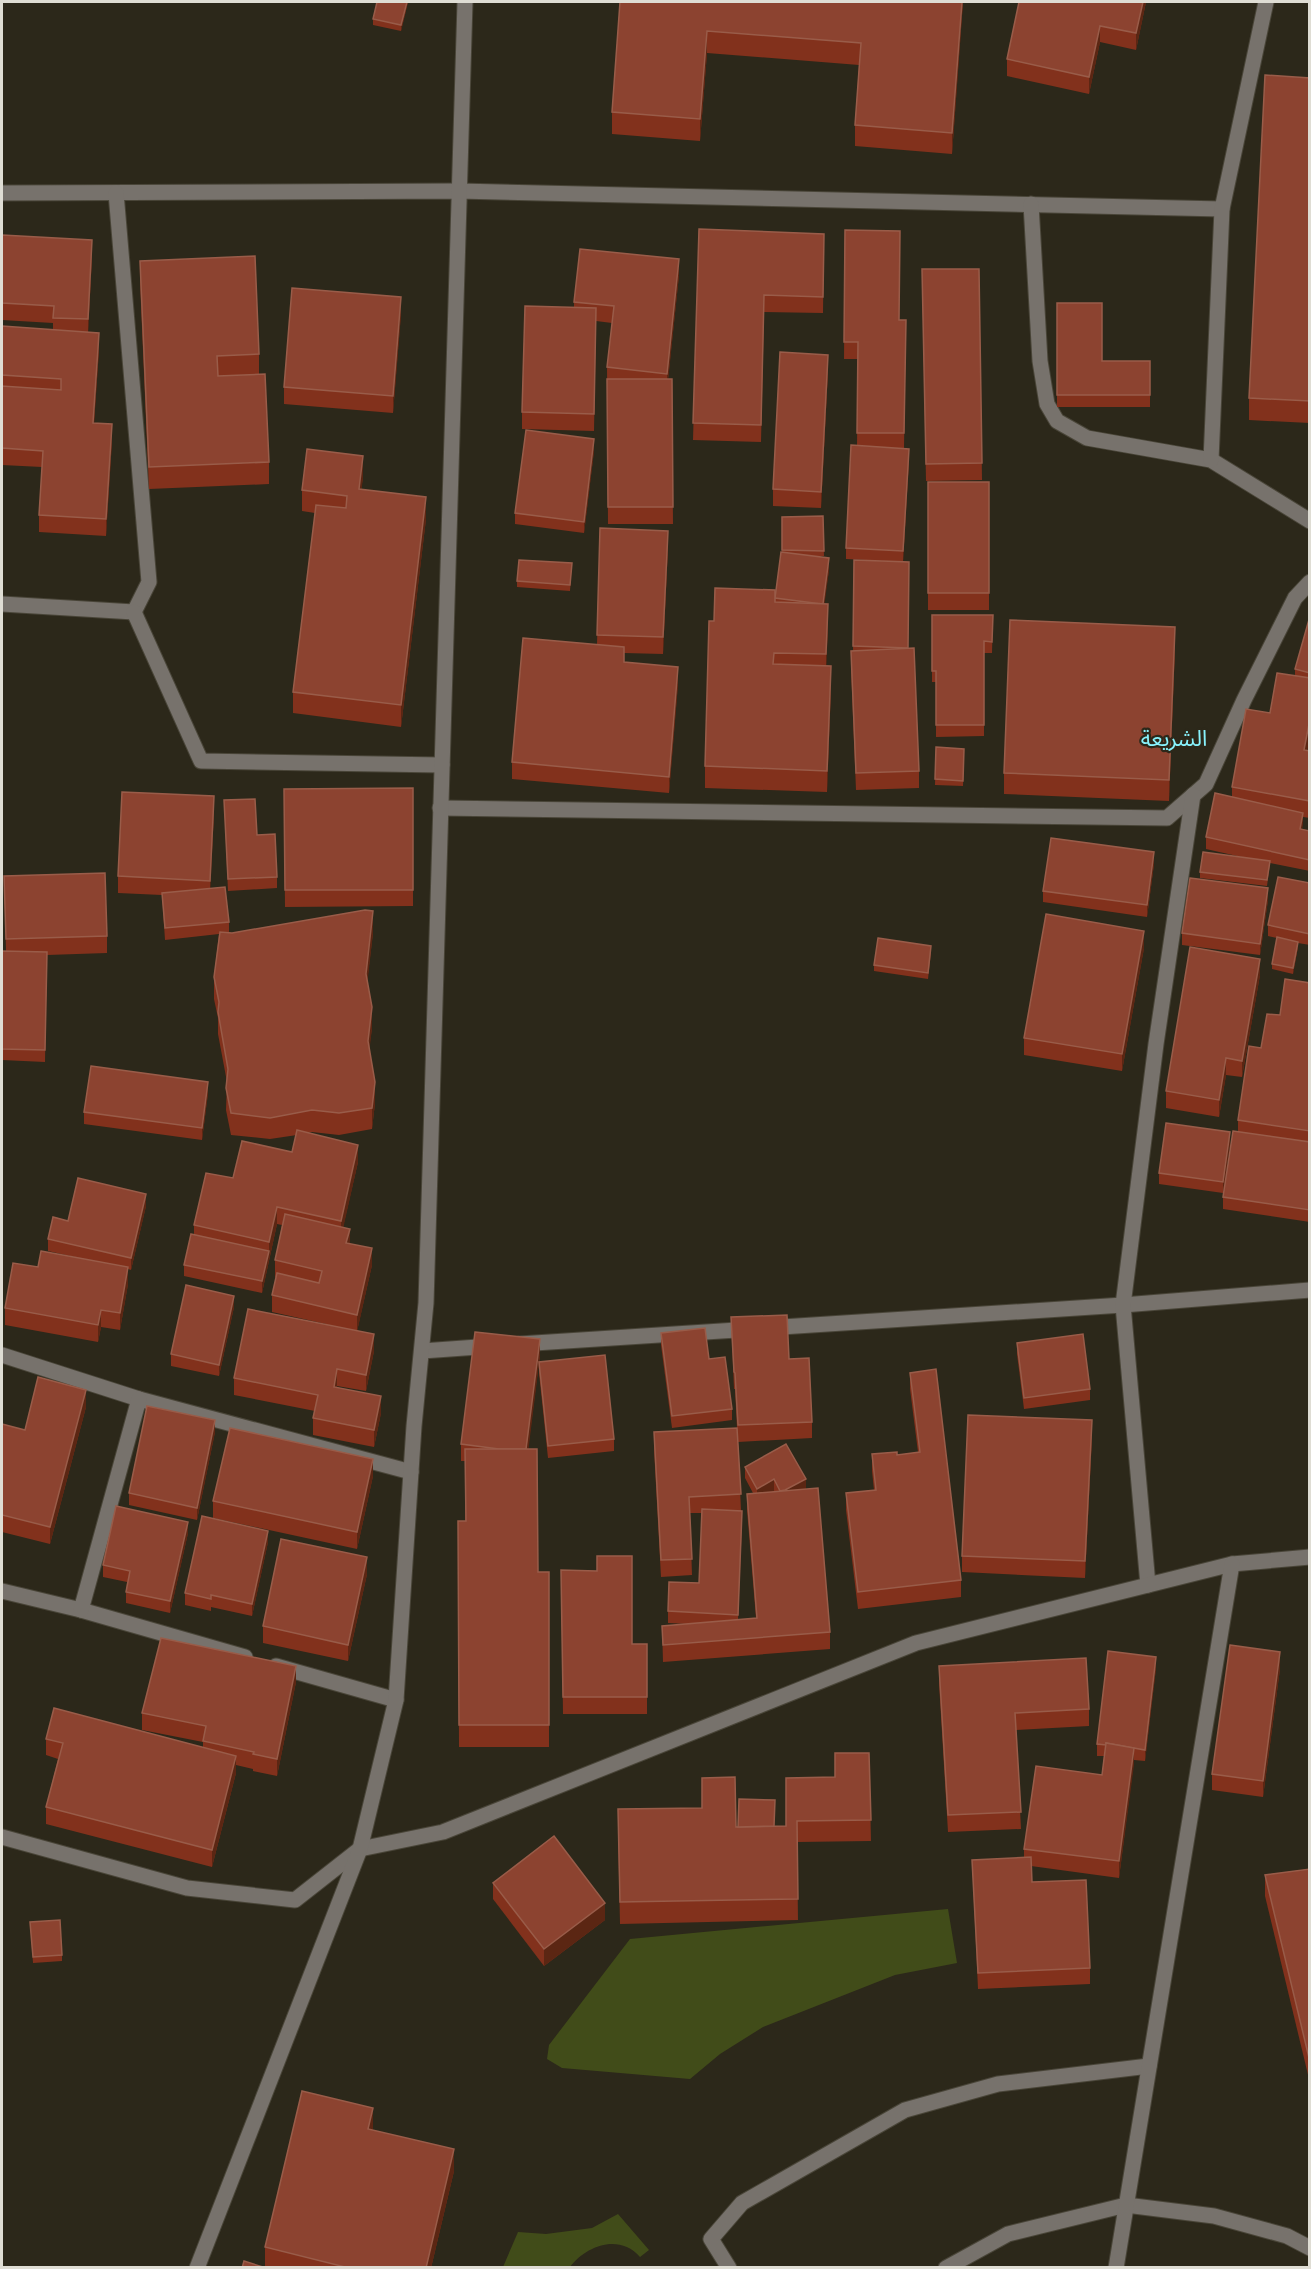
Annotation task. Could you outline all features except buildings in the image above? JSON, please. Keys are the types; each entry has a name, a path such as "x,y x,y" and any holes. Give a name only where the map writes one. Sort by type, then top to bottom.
{"street":[{"path":"197,2268 360,1849 396,1700 411,1472 426,1303 465,2"},
{"path":"1211,460 1222,209 1266,2"},
{"path":"2,193 459,191 1222,209"},
{"path":"116,193 149,582 134,612"},
{"path":"1031,204 1040,361 1047,404 1057,421 1087,438 1211,460 1310,521"},
{"path":"440,808 1167,818 1206,784 1244,700 1295,598 1310,582"},
{"path":"2,604 134,612"},
{"path":"134,612 201,761 442,765"},
{"path":"1148,1586 1123,1305 1156,1044 1193,795"},
{"path":"422,1351 1123,1305 1310,1290"},
{"path":"2,1355 139,1399 411,1472"},
{"path":"81,1610 139,1399"},
{"path":"2,1837 187,1888 295,1900 360,1849 443,1832 916,1643 1232,1564 1310,1557"},
{"path":"1116,2268 1232,1564"},
{"path":"2,1590 81,1610 396,1700"},
{"path":"729,2268 711,2240 742,2203 905,2110 998,2084 1149,2066"},
{"path":"946,2268 1008,2234 1126,2205 1214,2216 1287,2236 1310,2248"}],"green space":[{"path":"948,1909 957,1963 895,1975 763,2027 720,2054 690,2079 562,2068 547,2059 549,2045 630,1939"},
{"path":"618,2214 649,2250 640,2257 622,2245 613,2244 594,2248 570,2267 503,2267 518,2232 546,2234 592,2228"}],"district":[{"name":"الشريعة","path":"1174,739"}]}
